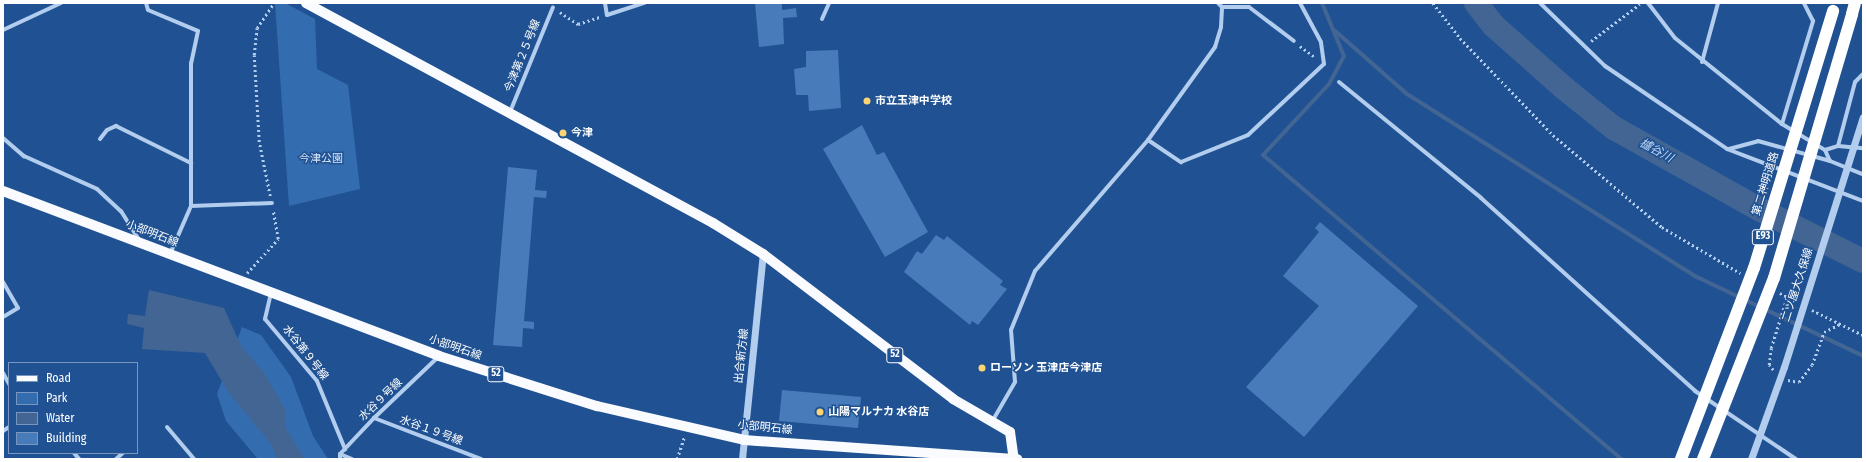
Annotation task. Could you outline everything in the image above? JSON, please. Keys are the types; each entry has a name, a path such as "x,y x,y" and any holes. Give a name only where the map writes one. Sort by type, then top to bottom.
{"highway":[{"name":"第二神明道路","path":"1681,459 1754,268 1834,7"},
{"name":"E93","path":"1703,459 1774,278 1853,8"}],"main road":[{"name":"小部明石線","path":"3,191 439,356 597,406 744,440 1015,459 1010,432 993,420 953,399 763,254 713,223 306,3"}],"street":[{"path":"3,30 61,3"},
{"path":"146,3 148,10 198,31 190,63 191,206 170,254"},
{"path":"605,3 606,15 644,3"},
{"path":"822,19 829,3"},
{"path":"1218,3 1222,7 1249,7 1294,41"},
{"path":"1148,140 1181,162 1248,134 1324,64 1321,42 1300,3"},
{"path":"1540,3 1605,66 1727,149 1863,201"},
{"path":"1648,3 1675,38 1702,62 1782,124 1825,150 1830,161"},
{"path":"1702,62 1718,3"},
{"path":"1782,124 1813,21 1804,3"},
{"name":"今津第２５号線","path":"510,113 553,7"},
{"path":"993,420 1015,382 1012,330 1035,271 1148,140 1215,47 1222,7"},
{"path":"1838,146 1855,82 1863,74"},
{"path":"1338,82 1481,198 1695,391 1796,459"},
{"name":"二ツ屋大久保線","path":"1751,459 1761,436 1784,367 1863,117"},
{"path":"100,139 106,130 116,126 191,163"},
{"path":"3,138 24,156 97,189 121,212 140,243"},
{"path":"1727,149 1758,141 1830,161 1863,174"},
{"path":"1825,150 1838,146 1863,148"},
{"path":"191,206 272,203"},
{"name":"出合新方線","path":"742,459 763,254"},
{"path":"3,282 18,308 3,317"},
{"name":"水谷第９号線","path":"271,293 265,319 317,381 345,449"},
{"name":"水谷９号線","path":"340,457 345,449 374,418 439,356"},
{"name":"水谷１９号線","path":"374,418 481,459"},
{"path":"167,427 194,459"},
{"path":"340,457 352,459"}],"path":[{"path":"244,282 249,268 278,239 259,142 254,55 257,28 274,3"},
{"path":"1433,3 1460,38 1553,135 1662,228 1747,277"},
{"path":"1585,46 1642,3"},
{"path":"553,7 578,24 606,15"},
{"path":"1294,41 1324,64"},
{"path":"1774,290 1800,304"},
{"path":"1807,307 1863,335"},
{"path":"677,459 687,427"}],"green space":[{"name":"今津公園","path":"275,3 285,3 315,19 317,69 348,85 360,189 289,206"},
{"path":"242,327 261,335 291,377 313,436 328,459 258,459 226,421 217,394"}],"water":[{"path":"149,290 224,308 241,346 265,374 286,411 286,429 305,459 277,459 271,444 229,393 205,353 142,349 144,328 127,324 128,314 145,316"}],"building":[{"path":"755,3 782,3 782,10 796,8 797,17 783,18 784,44 759,47"},
{"path":"838,50 841,108 809,111 808,95 796,95 794,69 806,67 806,51"},
{"path":"862,125 877,155 884,152 928,232 885,257 823,149"},
{"path":"508,167 537,170 535,190 547,191 546,198 534,197 524,321 534,322 534,329 523,328 522,347 493,345"},
{"path":"1320,222 1418,306 1304,437 1246,387 1319,306 1283,276 1319,232 1315,228"},
{"path":"936,235 944,240 947,236 1003,281 1000,285 1007,289 978,325 972,321 970,325 904,272 917,251 922,254"},
{"path":"782,390 861,397 858,428 779,421"}],"waterway":[{"path":"1322,3 1344,56 1329,84 1263,155 1621,459"},
{"name":"櫨谷川","path":"1476,3 1493,25 1564,88 1614,128 1761,210 1863,261"},
{"path":"1334,30 1407,94 1697,277 1863,356"}],"place":[{"name":"市立玉津中学校","path":"867,101"},
{"name":"今津","path":"563,133"},
{"name":"ローソン 玉津店今津店","path":"982,368"},
{"name":"山陽マルナカ 水谷店","path":"820,412"}]}
